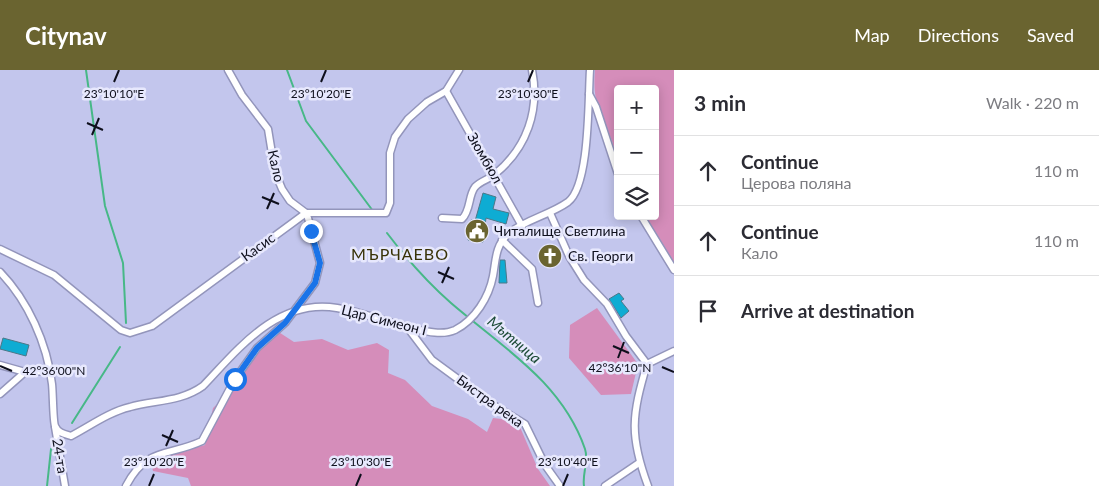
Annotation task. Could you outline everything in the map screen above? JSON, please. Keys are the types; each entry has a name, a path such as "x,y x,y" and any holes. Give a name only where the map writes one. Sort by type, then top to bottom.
{"street":[{"name":"Кало","path":"228,70 242,95 268,129 275,172 282,189 290,201 306,213"},
{"path":"126,486 133,473 146,460 160,452 202,441 235,379 257,348 285,323 291,312 315,283 319,275 320,263 306,213 386,213 390,203 390,153 395,138 408,119 427,102 446,91 459,70"},
{"path":"442,218 462,219 466,215 475,187 495,174 517,151 531,124 536,91 532,70"},
{"path":"538,303 532,269 502,240 509,233 568,202 579,187 584,167 590,70"},
{"name":"Зюмбюл","path":"446,91 495,174 522,226"},
{"path":"589,92 596,107 614,162"},
{"name":"Касис","path":"0,249 54,275 110,323 121,330 130,332 152,326 306,213"},
{"path":"550,213 569,256 584,280 607,304 626,336 648,364"},
{"path":"643,220 674,270"},
{"name":"Цар Симеон I","path":"55,426 61,434 71,436 106,416 129,407 182,398 194,393 203,386 251,335 270,322 291,312 307,308 336,308 433,333 453,331 470,318 487,296 493,277 496,254 502,240"},
{"path":"0,272 25,303 50,371 55,426"},
{"name":"Бистра река","path":"407,327 432,360 492,404 525,424 545,465 560,486"},
{"path":"648,486 639,463 633,435 638,396 648,364 674,351"},
{"path":"0,365 25,372 50,371"},
{"path":"0,394 25,372"},
{"name":"24-та","path":"55,426 65,486"},
{"path":"605,486 639,463"}],"shaded area":[{"path":"595,70 674,70 674,269 666,250 642,220 659,220 659,85 614,85 614,150 596,100"},
{"path":"597,308 638,364 631,394 601,395 569,358 570,325"},
{"path":"274,329 294,342 322,339 348,350 377,343 389,350 388,373 405,380 432,406 468,419 487,432 493,418 510,420 520,427 538,469 550,486 191,486 188,478 153,471 151,463 153,459 205,445 213,408 233,389 245,365"}],"building":[{"path":"483,193 496,197 493,209 509,213 506,224 486,218 483,242 468,240 471,220 475,221"},
{"path":"500,260 505,260 507,283 499,283"},
{"path":"619,293 624,299 621,301 629,311 621,318 609,299"},
{"path":"3,338 29,345 26,356 0,349"}],"waterway":[{"path":"86,70 105,206 123,263 126,323"},
{"name":"Мътница","path":"287,70 306,121 373,211"},
{"name":"Мътница","path":"387,233 409,261 434,287 529,367 562,404 575,425 585,449 584,486"},
{"path":"72,423 120,347"},
{"path":"47,486 51,449"}],"place":[{"name":"Читалище Светлина","path":"477,231"},
{"name":"Св. Георги","path":"550,256"}],"district":[{"name":"МЪРЧАЕВО","path":"400,254"}],"route":[{"path":"235,379 257,348 285,323 291,312 315,283 319,275 320,263 311,231"}]}
